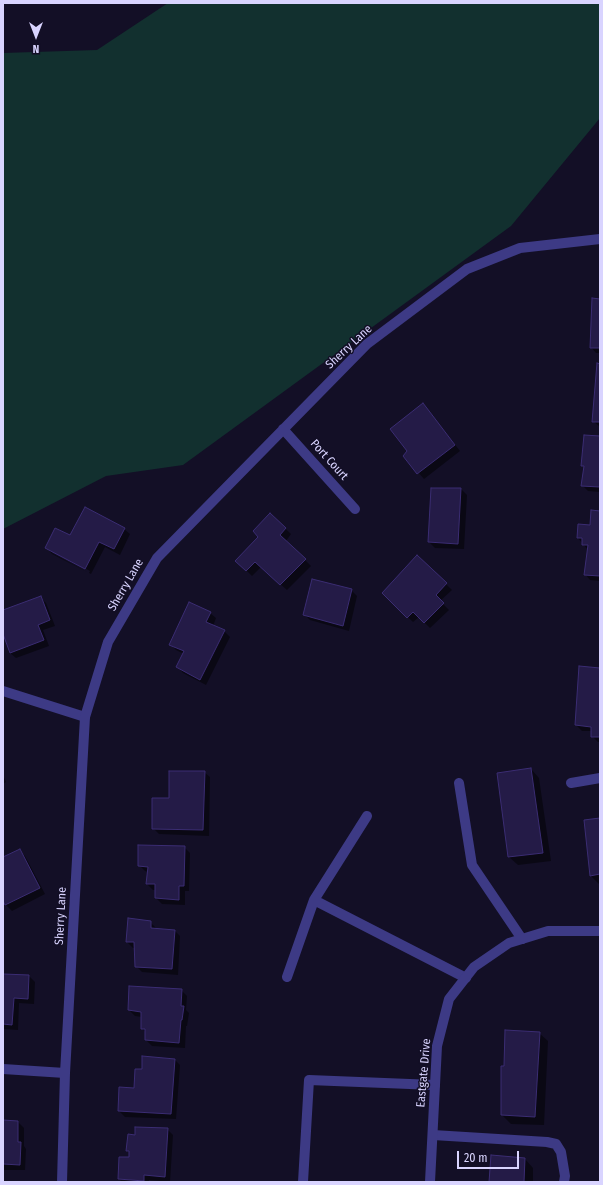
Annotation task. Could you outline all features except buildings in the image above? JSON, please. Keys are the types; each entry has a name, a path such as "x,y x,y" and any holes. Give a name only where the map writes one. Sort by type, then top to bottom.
{"street":[{"name":"Sherry Lane","path":"62,1182 65,1073 85,717 108,642 157,558 367,344 467,269 520,248 600,239"},
{"name":"Port Court","path":"283,429 354,509"},
{"path":"3,691 85,717"},
{"path":"571,783 600,778"},
{"path":"459,783 472,865 522,939"},
{"path":"286,977 314,900 367,816"},
{"path":"314,900 466,978"},
{"name":"Eastgate Drive","path":"430,1182 437,1046 448,1000 474,967 508,943 548,931 600,931"},
{"path":"3,1069 65,1073"},
{"path":"303,1182 309,1080 435,1085"},
{"path":"433,1135 547,1142 556,1144 561,1152 565,1176 564,1182"}],"green space":[{"path":"168,3 600,3 600,118 511,226 183,465 106,476 3,529 3,53 97,50"}]}
